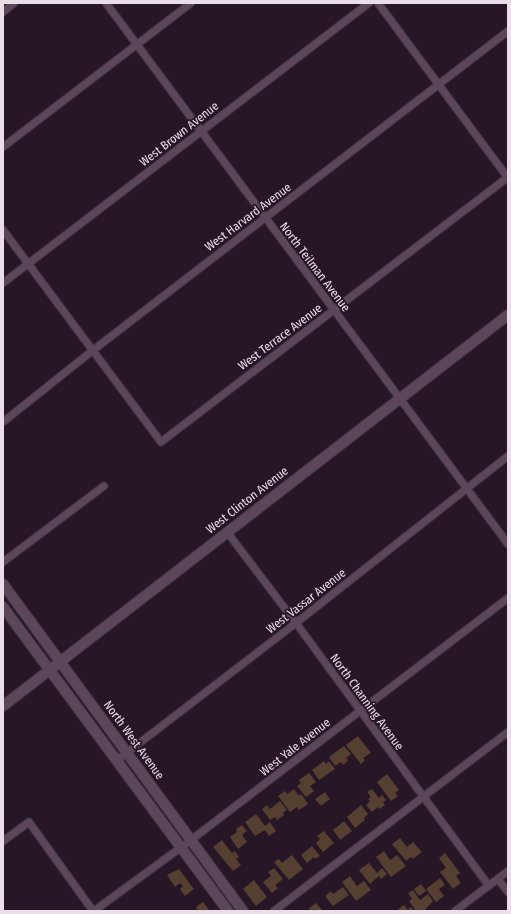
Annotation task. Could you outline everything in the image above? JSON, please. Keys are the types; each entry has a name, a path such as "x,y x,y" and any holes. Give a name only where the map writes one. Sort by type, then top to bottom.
{"main road":[{"name":"West Clinton Avenue","path":"3,706 508,315"},
{"name":"North West Avenue","path":"3,584 243,911"},
{"path":"3,607 228,911"}],"street":[{"path":"3,12 14,3"},
{"name":"North Teilman Avenue","path":"106,3 508,544"},
{"path":"3,147 191,3"},
{"name":"West Brown Avenue","path":"3,283 369,3"},
{"path":"378,3 508,177"},
{"name":"West Harvard Avenue","path":"3,422 92,351 508,31"},
{"name":"West Terrace Avenue","path":"92,351 161,442 508,177"},
{"path":"3,230 92,351"},
{"name":"West Vassar Avenue","path":"116,761 296,623 508,456"},
{"path":"3,562 104,486"},
{"name":"North Channing Avenue","path":"227,532 296,623 489,886"},
{"name":"West Yale Avenue","path":"94,911 191,840 508,598"},
{"path":"274,911 508,732"},
{"path":"3,841 29,822 94,911"},
{"path":"455,911 508,871"},
{"path":"498,879 508,892"}],"building":[{"path":"358,736 371,753 363,758 365,760 361,764 346,745"},
{"path":"344,746 351,754 346,758 348,761 343,765 341,762 335,766 329,757"},
{"path":"324,761 326,764 329,761 335,769 319,780 312,770"},
{"path":"309,773 316,782 310,786 314,791 306,797 297,786 301,783 299,780"},
{"path":"387,774 399,790 395,793 398,796 391,801 377,782"},
{"path":"294,789 299,796 301,794 308,804 299,810 297,807 290,812 278,796 285,791 287,794"},
{"path":"372,789 379,798 382,795 386,800 383,802 385,805 380,809 378,807 372,812 366,805 370,801 368,799 371,797 367,792"},
{"path":"325,792 330,799 321,806 315,799"},
{"path":"280,801 287,810 283,813 284,815 277,820 275,817 270,820 262,809 267,805 270,809"},
{"path":"361,805 368,814 364,818 365,820 355,828 347,817"},
{"path":"256,814 265,826 270,822 276,831 269,836 265,830 255,836 245,822"},
{"path":"344,821 352,831 340,840 333,830"},
{"path":"242,825 247,831 242,835 247,842 238,849 230,837 237,832 236,829"},
{"path":"324,831 334,843 323,852 316,843 320,839 317,836"},
{"path":"400,838 407,847 413,842 422,852 413,859 411,857 406,861 392,844"},
{"path":"222,840 232,853 235,851 239,857 236,859 241,865 233,871 213,847"},
{"path":"312,846 320,856 315,859 314,857 307,863 301,855"},
{"path":"384,851 390,860 397,855 406,866 391,877 376,857"},
{"path":"445,853 460,873 456,876 461,883 453,889 440,872 446,868 439,858"},
{"path":"292,855 303,869 289,880 274,862 279,859 282,863"},
{"path":"369,863 377,873 382,868 387,874 381,879 379,876 370,884 359,870"},
{"path":"274,868 283,879 275,885 278,888 272,893 263,882 271,876 268,872"},
{"path":"179,869 194,889 185,896 180,889 183,886 180,883 175,887 167,875"},
{"path":"350,876 357,886 364,881 371,890 356,901 342,882"},
{"path":"440,878 445,885 439,889 444,896 436,902 426,889"},
{"path":"254,880 267,897 256,906 243,889"},
{"path":"421,884 426,891 419,896 414,889"},
{"path":"343,887 349,895 333,906 325,896 331,891 333,894"},
{"path":"413,890 420,900 428,894 433,901 424,911 416,911 409,901 412,899 408,893"},
{"path":"203,902 210,911 198,911 196,907"},
{"path":"316,903 323,911 310,911 309,908"},
{"path":"404,905 408,910 411,907 414,911 396,911"}]}
